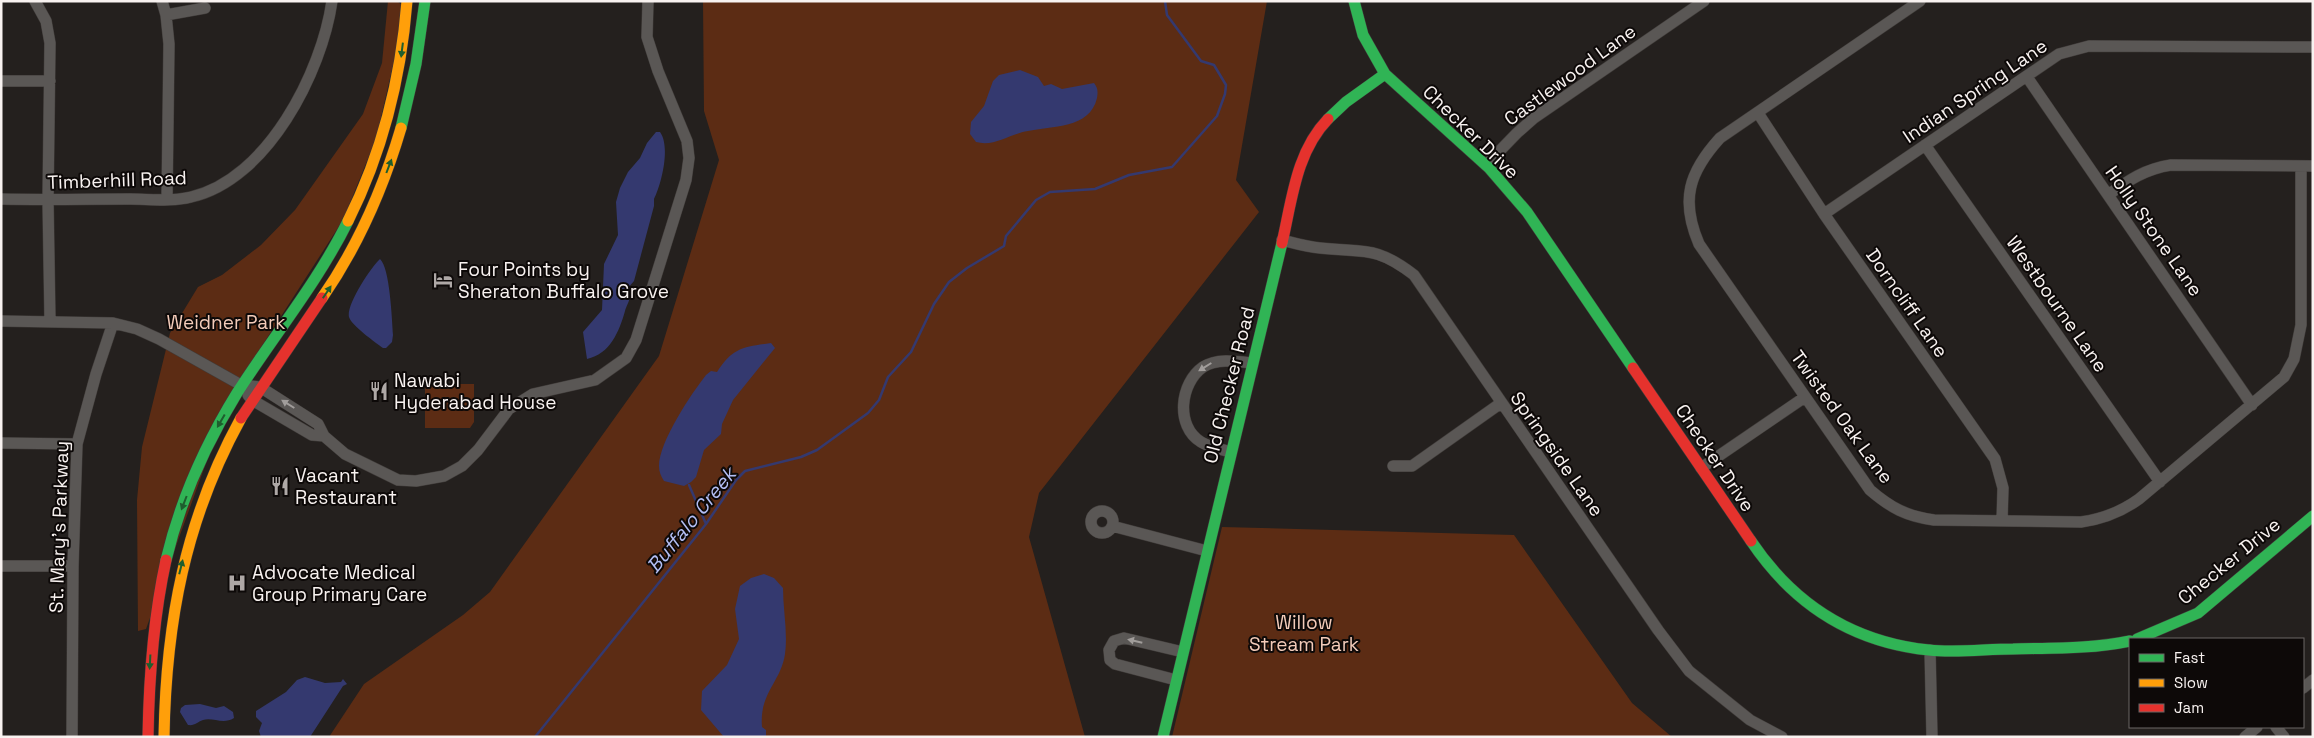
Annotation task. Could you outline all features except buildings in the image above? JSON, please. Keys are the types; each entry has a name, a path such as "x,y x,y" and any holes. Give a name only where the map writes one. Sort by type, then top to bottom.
{"street":[{"path":"36,1 46,20 50,42 48,200 50,321"},
{"path":"162,1 166,15 169,44 167,199"},
{"name":"Timberhill Road","path":"1,199 190,198 222,184 241,171 268,142 294,108 308,81 327,31 332,1"},
{"path":"148,737 152,637 159,588 174,529 202,458 241,385 324,264 351,215 371,169 390,112 401,60 407,1"},
{"path":"164,737 168,639 176,587 185,552 208,485 230,439 252,400 336,278 364,227 396,148 409,99 425,1"},
{"path":"1,321 114,323 137,329 159,338 241,385 260,387 318,424 324,436 345,454 398,480 416,481 444,476 462,466 478,450 509,409 533,394 595,380 612,370 626,358 636,340 686,180 689,158 687,141 658,71 647,37 648,1"},
{"name":"Checker Drive","path":"1354,1 1363,35 1385,74 1486,165 1527,212 1767,565 1791,591 1832,620 1877,640 1930,650 2100,647 2129,641"},
{"name":"Castlewood Lane","path":"1486,165 1517,132 1534,118 1704,1"},
{"name":"Twisted Oak Lane","path":"1920,1 1720,138 1706,154 1696,170 1690,188 1688,208 1691,225 1699,244 1870,490 1888,506 1912,517 1934,520 2081,522 2101,519 2123,510 2160,482 2252,405 2284,376 2294,360 2300,340 2307,166"},
{"path":"166,15 205,8"},
{"name":"Indian Spring Lane","path":"1824,214 2059,54 2089,46 2313,47"},
{"name":"Old Checker Road","path":"1163,737 1301,162 1309,143 1329,115 1385,74"},
{"name":"Holly Stone Lane","path":"2027,77 2252,405"},
{"path":"1,81 50,81"},
{"name":"Dorncliff Lane","path":"1758,112 1824,214 1996,459 2003,488 2002,521"},
{"name":"Westbourne Lane","path":"1925,146 2160,482"},
{"path":"2108,195 2138,174 2153,168 2171,165 2307,166"},
{"name":"Springside Lane","path":"1282,240 1319,248 1371,252 1395,261 1418,282 1658,630 1689,671 1750,720 1782,737"},
{"name":"St. Mary's Parkway","path":"72,737 73,566 77,444 96,374 114,323"},
{"path":"1230,452 1200,441 1190,430 1185,419 1183,403 1185,391 1202,368 1214,362 1252,363"},
{"path":"241,385 252,400 312,435 324,436"},
{"path":"1701,468 1805,397"},
{"path":"1393,466 1412,466 1501,403"},
{"path":"1,443 77,444"},
{"name":"Checker Drive","path":"2145,638 2198,613 2313,516"},
{"path":"1112,526 1207,551"},
{"path":"1,566 73,566"},
{"path":"1176,680 1115,664 1110,660 1109,650 1114,641 1124,638 1182,652"},
{"path":"1930,650 1932,737"},
{"path":"2246,737 2256,728"}],"green space":[{"name":"Weidner Park","path":"388,1 397,1 403,6 400,35 376,139 343,220 231,394 146,629 138,631 137,500 142,447 170,333 198,287 222,275 261,245 295,210 363,114 382,63"},
{"path":"703,1 1267,1 1236,180 1259,212 1039,493 1029,537 1085,737 329,737 364,684 463,615 490,592 659,356 719,160 704,111"},
{"path":"425,384 474,384 474,422 470,428 425,428"},
{"name":"Willow Stream Park","path":"1222,527 1514,535 1632,703 1672,737 1172,737"}],"water":[{"path":"1020,70 1038,77 1044,86 1051,84 1062,89 1094,83 1098,94 1093,108 1078,121 1058,127 1037,129 989,143 976,142 970,134 971,122 984,106 993,81 999,75"},
{"path":"656,132 660,132 665,147 664,166 634,281 628,288 629,299 620,327 608,347 587,359 583,332 602,310 604,264 618,235 616,202 620,188 628,172 640,158 647,143"},
{"path":"380,259 386,273 392,318 392,342 386,348 383,348 364,334 354,325 349,317 349,311 355,295"},
{"path":"771,343 775,348 733,400 722,424 721,434 704,450 696,477 684,486 664,481 660,474 659,466 664,444 692,394 706,375 711,371 717,372 728,357 746,347"},
{"path":"764,574 774,578 783,588 786,638 783,664 764,705 762,727 766,730 766,737 724,737 701,710 702,691 727,665 739,639 735,609 740,586 751,578"},
{"path":"305,677 325,683 341,682 343,679 347,684 343,686 310,737 261,737 259,731 262,723 256,717 256,711 286,692 297,680"},
{"path":"200,704 216,708 224,706 233,712 234,718 226,721 207,719 188,725 180,712 181,708 185,705"}],"waterway":[{"name":"Buffalo Creek","path":"535,737 706,524 736,480 745,471 801,457 817,450 868,413 879,400 888,377 911,352 934,304 949,282 967,268 1004,246 1006,236 1036,200 1050,192 1095,189 1129,175 1172,167 1217,116 1225,94 1226,85 1214,65 1201,61 1167,15 1165,1"},
{"path":"689,485 706,524"}],"traffic: fast":[{"path":"401,128 416,64 425,1"},
{"path":"1354,1 1363,35 1385,74 1489,168 1527,212 1633,368"},
{"path":"1328,119 1346,102 1385,74"},
{"path":"166,560 178,516 214,433 251,371 323,265 348,221"},
{"path":"1163,737 1282,243"},
{"path":"2139,638 2198,613 2313,516"},
{"path":"1751,541 1786,584 1806,602 1850,629 1875,639 1901,646 1939,651 1960,651 2086,647 2129,641"}],"traffic: slow":[{"path":"348,221 371,168 388,114 400,58 407,1"},
{"path":"322,298 347,258 378,195 401,128"},
{"path":"164,737 169,653 174,612 182,573 206,495 222,456 241,418"}],"traffic: jam":[{"path":"1282,243 1302,161 1317,132 1328,119"},
{"path":"241,418 322,298"},
{"path":"1633,368 1751,541"},
{"path":"148,737 152,648 166,560"}],"place":[{"name":"Four Points by Sheraton Buffalo Grove","path":"443,280"},
{"name":"Nawabi Hyderabad House","path":"379,391"},
{"name":"Vacant Restaurant","path":"280,486"},
{"name":"Advocate Medical Group Primary Care","path":"237,583"}]}
